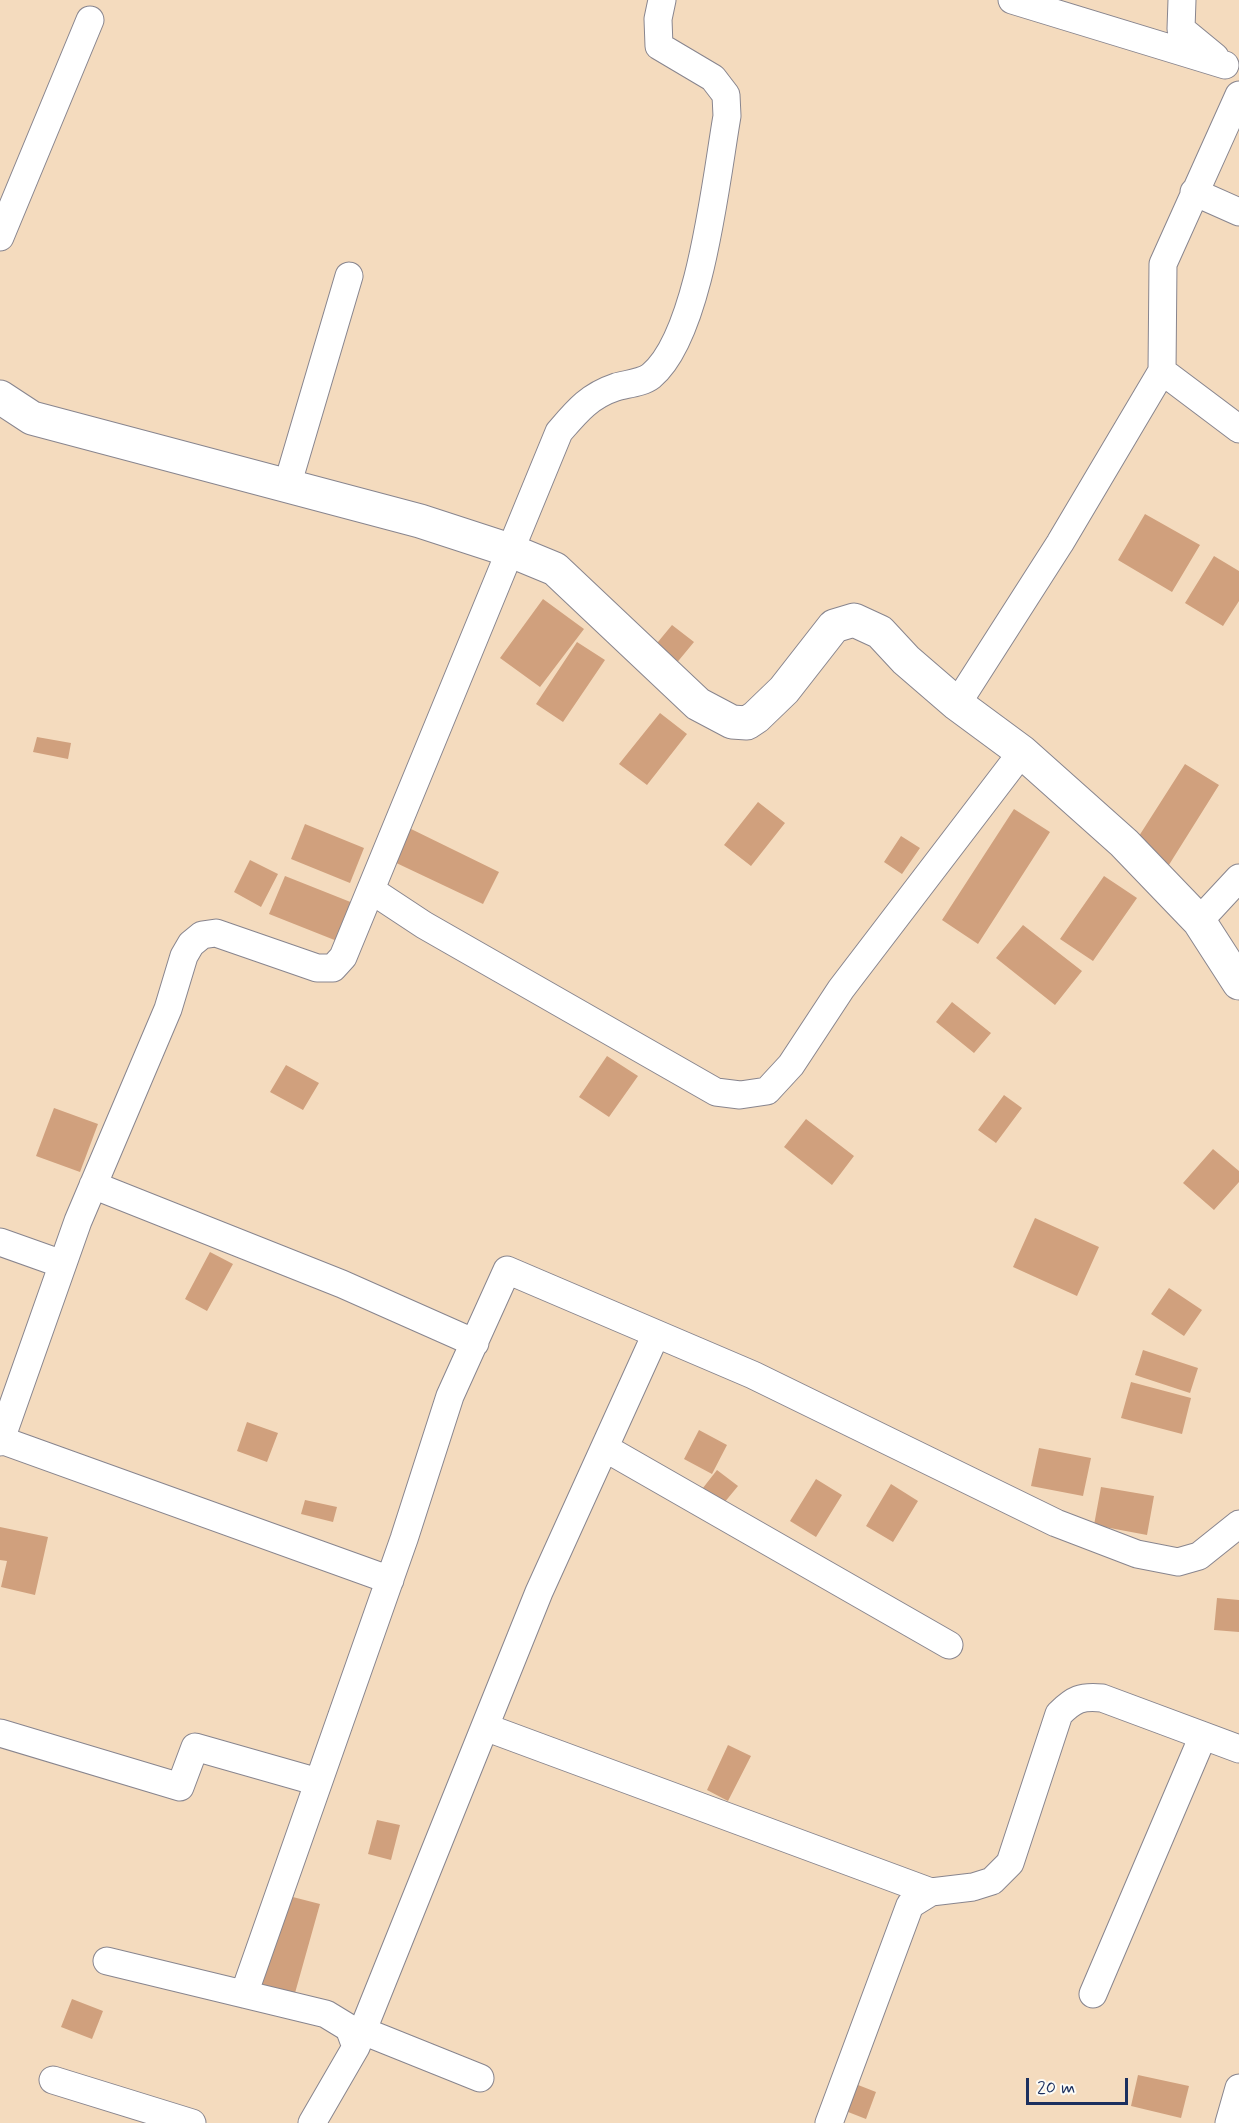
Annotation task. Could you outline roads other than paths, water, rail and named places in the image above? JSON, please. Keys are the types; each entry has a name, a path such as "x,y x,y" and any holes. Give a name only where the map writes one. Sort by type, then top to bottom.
{"street":[{"path":"390,1580 0,1441 62,1264 93,1185 168,1010 183,956 191,944 202,935 216,933 303,965 333,968 343,957 509,550 560,432 583,404 613,388 650,377 668,356 694,300 727,116 726,95 713,78 659,46 658,19 662,0"},
{"path":"1012,0 1226,65"},
{"path":"957,704 1060,543 1162,370 1163,264 1239,94 1226,65 1181,29 1182,0"},
{"path":"0,237 90,20"},
{"path":"1194,192 1239,212"},
{"path":"287,486 349,276"},
{"path":"1162,370 1239,429"},
{"path":"0,397 32,418 420,521 509,550 555,568 698,704 732,722 747,723 756,717 784,690 834,626 854,620 880,632 906,660 957,704 1022,752 1124,843 1199,921 1239,983"},
{"path":"371,890 424,925 716,1092 740,1095 767,1091 791,1065 841,989 1022,752"},
{"path":"1199,921 1239,878"},
{"path":"93,1185 342,1284 475,1343"},
{"path":"0,1242 62,1264"},
{"path":"244,1994 390,1580 450,1396 507,1270 753,1376 1056,1523 1137,1554 1178,1562 1199,1556 1239,1524"},
{"path":"312,2123 359,2039 539,1592 656,1334"},
{"path":"605,1448 949,1645"},
{"path":"829,2123 910,1905 931,1892 973,1887 992,1881 1010,1863 1059,1714 1073,1700 1083,1696 1102,1698 1239,1749"},
{"path":"485,1727 931,1892"},
{"path":"0,1733 180,1787 195,1747 318,1782"},
{"path":"1093,1995 1203,1736"},
{"path":"107,1961 326,2014 349,2028 359,2039 480,2078"},
{"path":"53,2080 192,2123"},
{"path":"1229,2123 1239,2088"}]}
